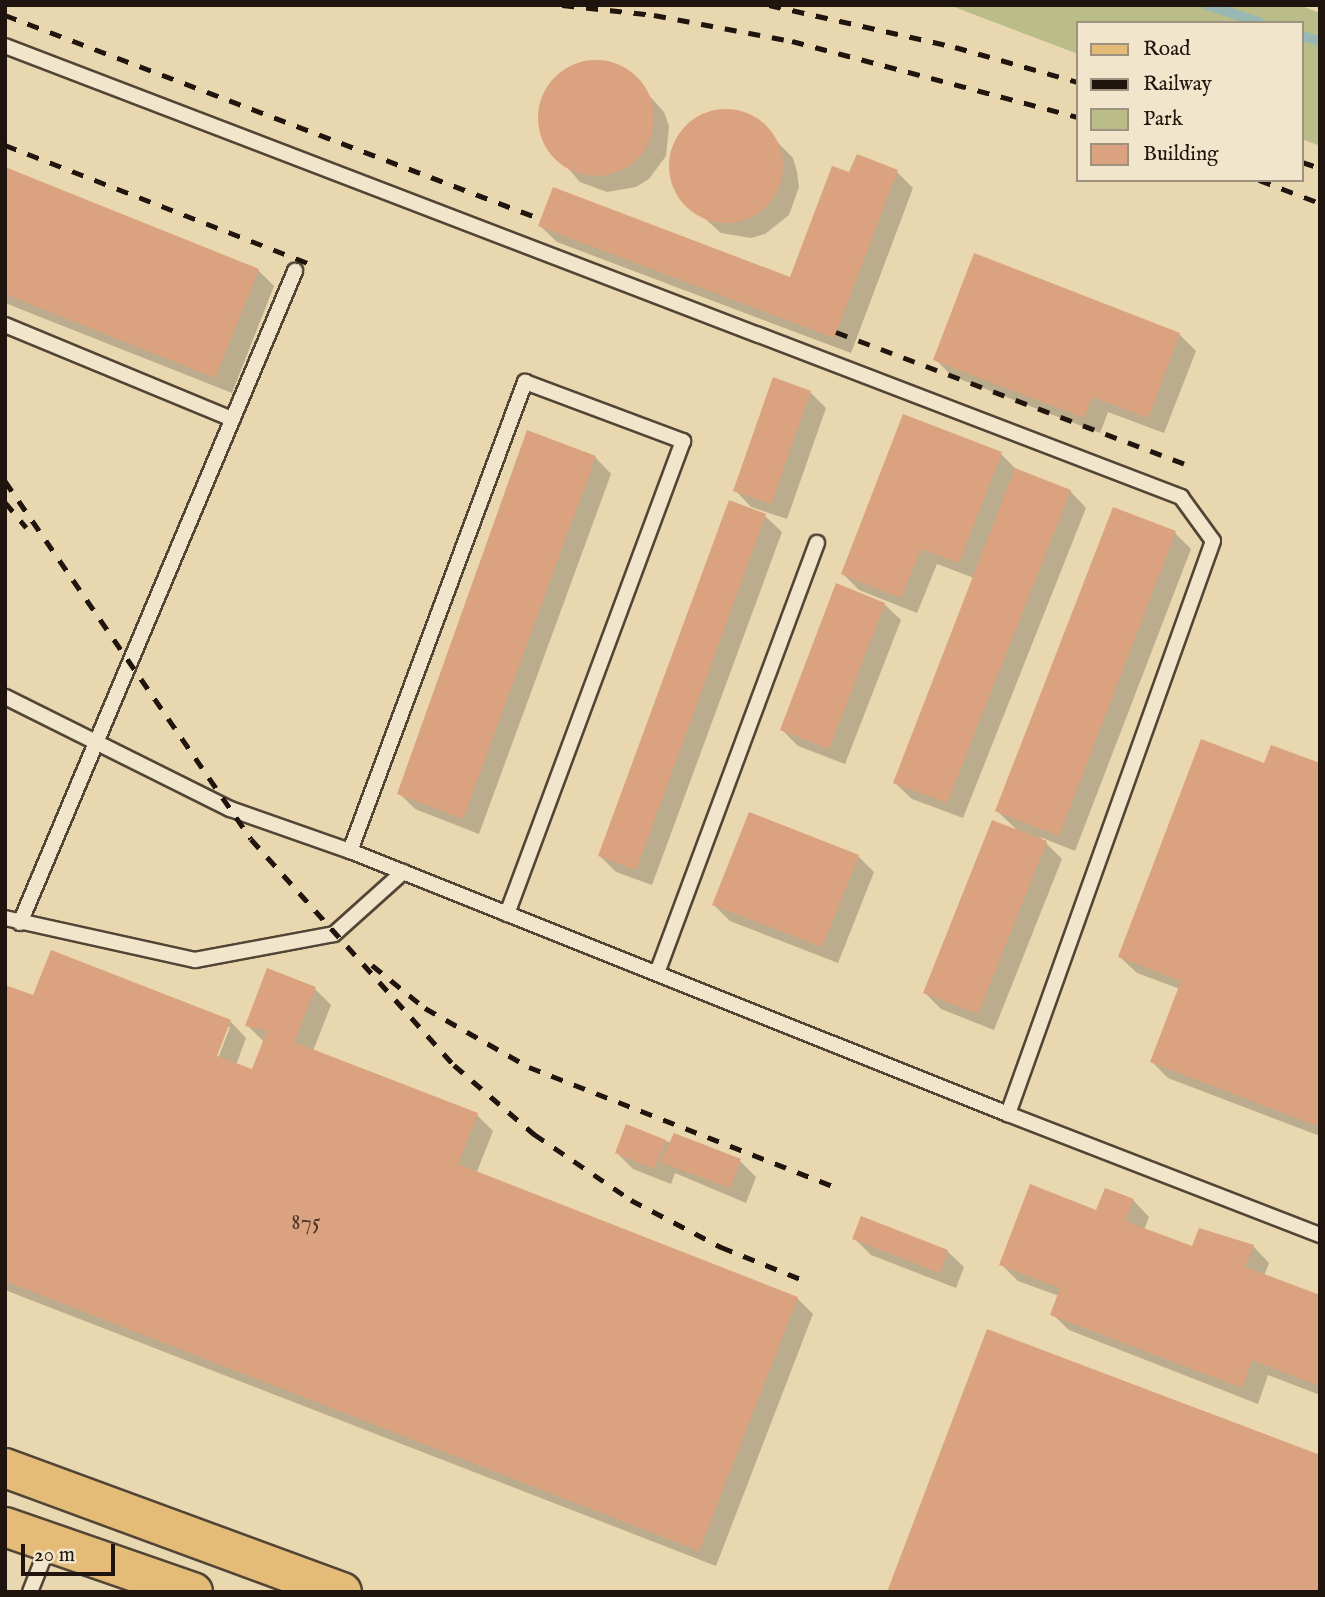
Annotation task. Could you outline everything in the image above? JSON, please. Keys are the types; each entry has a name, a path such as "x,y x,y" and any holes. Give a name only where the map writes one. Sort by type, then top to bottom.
{"main road":[{"path":"5,1468 342,1592"},
{"path":"5,1527 193,1592"}],"lane":[{"path":"5,46 1181,497 1213,541 1008,1114"},
{"path":"20,923 95,745 131,668 295,271"},
{"path":"5,326 232,419"},
{"path":"350,851 525,382 683,441 507,914"},
{"path":"657,973 817,542"},
{"path":"5,696 95,745 230,809 350,851 1008,1114 1320,1235"},
{"path":"5,918 195,960 334,934 403,872"},
{"path":"30,1592 50,1541"}],"green space":[{"path":"949,5 1299,5 1320,13 1320,146 1304,140 1304,21 1076,21 1076,53"}],"building":[{"path":"596,60 618,64 637,77 650,96 654,118 650,140 637,159 618,172 596,176 574,172 555,159 542,140 538,118 542,96 555,77 574,64"},
{"path":"726,109 748,114 766,126 778,144 783,166 778,188 766,206 748,218 726,223 704,218 686,206 674,188 669,166 674,144 686,126 704,114"},
{"path":"857,154 898,170 834,338 538,226 553,187 790,277 832,166 849,172"},
{"path":"5,167 259,269 215,378 5,294"},
{"path":"974,253 1180,333 1148,418 1092,397 1084,418 933,360"},
{"path":"773,377 811,391 771,504 733,491"},
{"path":"903,414 1002,452 959,563 921,549 901,598 841,574"},
{"path":"527,430 596,456 463,819 397,794"},
{"path":"1015,468 1071,490 947,803 893,783"},
{"path":"729,500 766,514 636,870 598,856"},
{"path":"1113,507 1176,531 1059,836 995,811"},
{"path":"836,583 885,603 829,749 780,730"},
{"path":"1201,739 1264,763 1271,745 1320,763 1320,1127 1150,1062 1181,981 1118,957"},
{"path":"749,812 859,855 822,947 712,905"},
{"path":"992,820 1047,841 978,1014 923,993"},
{"path":"51,950 231,1020 217,1056 252,1069 267,1031 245,1026 267,968 316,987 294,1042 478,1113 458,1164 798,1297 699,1551 5,1281 5,985 33,995"},
{"path":"626,1124 666,1140 654,1169 615,1153"},
{"path":"674,1133 741,1159 730,1188 660,1162"},
{"path":"1030,1184 1096,1210 1105,1188 1134,1199 1125,1221 1192,1246 1199,1228 1254,1245 1245,1267 1320,1295 1320,1386 1252,1360 1242,1388 1050,1315 1060,1288 999,1265"},
{"path":"861,1216 948,1250 940,1273 852,1239"},
{"path":"987,1329 1320,1455 1320,1592 887,1592"}],"waterway":[{"path":"1207,5 1255,21"},
{"path":"1304,37 1320,41"}],"railway":[{"path":"562,5 654,15 792,41 1076,116"},
{"path":"769,5 955,47 1076,81"},
{"path":"5,15 541,219"},
{"path":"5,145 310,264"},
{"path":"1304,163 1320,168"},
{"path":"1264,182 1320,203"},
{"path":"836,332 1185,464"},
{"path":"5,481 251,839 454,1065 534,1134 631,1200 721,1247 803,1280"},
{"path":"5,502 26,527"},
{"path":"372,965 425,1008 529,1067 840,1189"}]}
